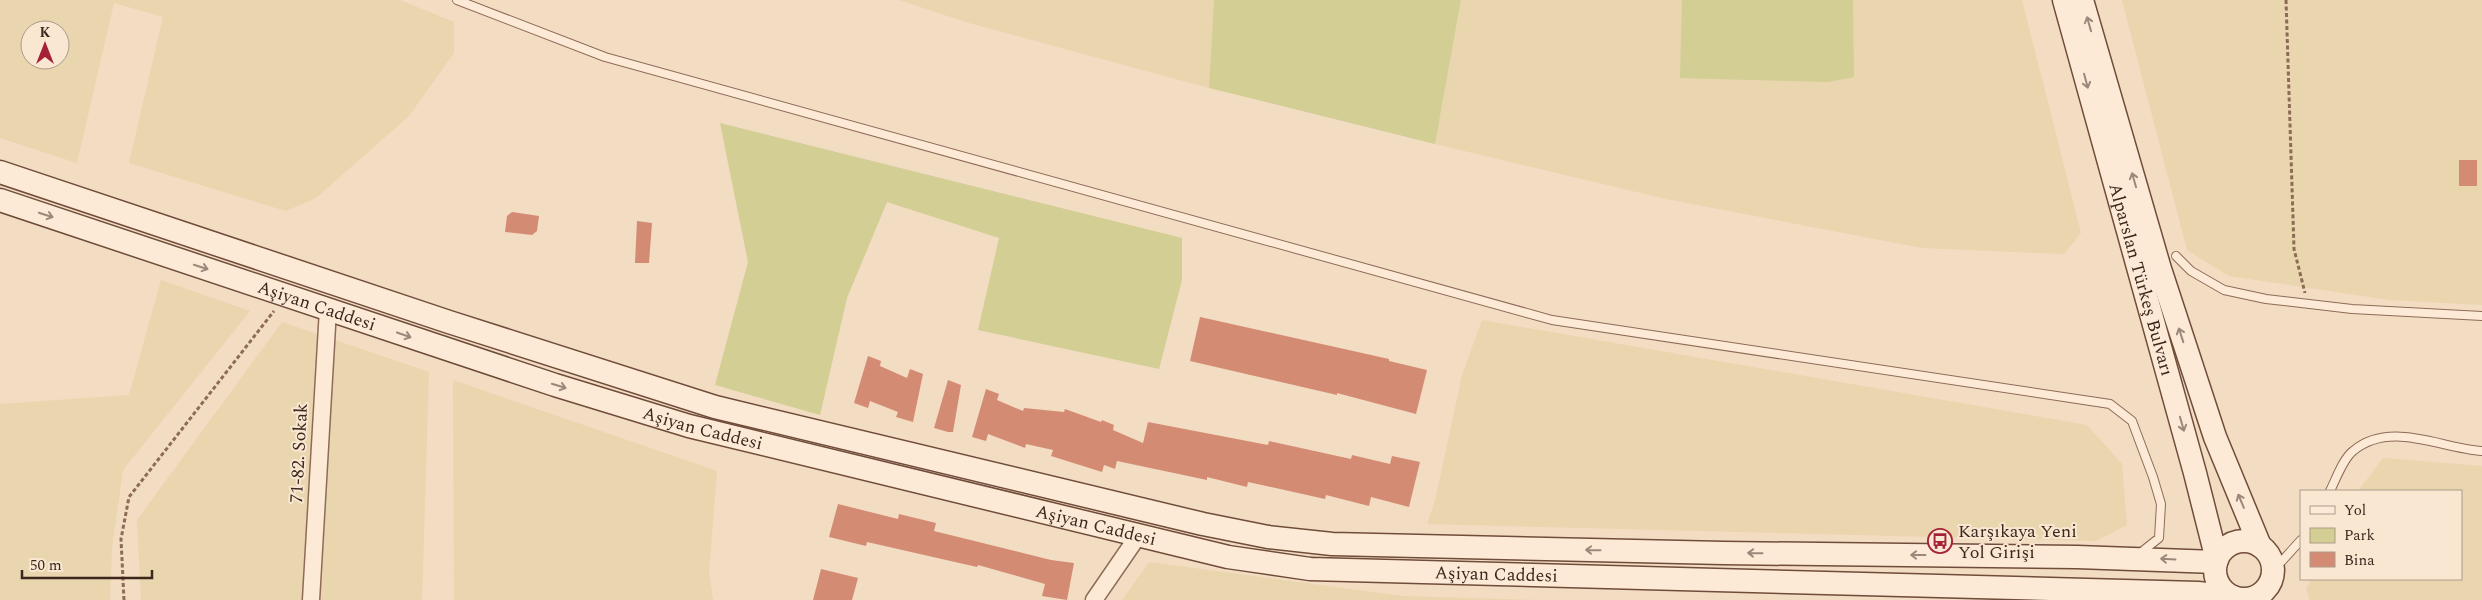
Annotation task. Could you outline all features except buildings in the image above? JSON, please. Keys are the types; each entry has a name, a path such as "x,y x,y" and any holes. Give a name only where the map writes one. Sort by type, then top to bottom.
{"street":[{"name":"Alparslan Türkeş Bulvarı","path":"2064,0 2195,473 2216,561"},
{"name":"Alparslan Türkeş Bulvarı","path":"2082,0 2160,269 2214,437 2269,573"},
{"name":"Aşiyan Caddesi","path":"0,172 440,319 715,407 1203,524 1268,537 1352,544 1723,553 2134,558 2216,561"},
{"name":"Aşiyan Caddesi","path":"0,200 556,385 689,426 1228,557 1310,569 2179,592 2236,598"},
{"name":"71-82. Sokak","path":"311,600 328,309"},
{"path":"1094,600 1138,536"},
{"path":"2246,541 2269,573 2258,595 2236,598 2223,590 2217,581 2216,561 2222,551 2235,542 2246,541"}],"lane":[{"path":"457,0 605,57 1552,320 2110,404 2132,421 2161,504 2159,538 2134,558"},
{"path":"2176,256 2191,271 2224,290 2266,299 2308,304 2482,316"},
{"path":"2331,490 2351,452 2375,438 2415,438 2465,450 2482,451"},
{"path":"2269,573 2300,541"}],"path":[{"path":"2286,0 2294,249 2308,304"},
{"path":"124,600 121,538 129,497 286,295"}],"shaded area":[{"path":"0,0 400,0 454,22 454,53 409,116 316,198 286,211 129,163 163,17 114,3 77,163 0,138"},
{"path":"899,0 1214,0 1209,88 969,23"},
{"path":"1461,0 1682,0 1681,78 1854,77 1853,0 2022,0 2081,233 2064,254 1922,248 1666,199 1435,144"},
{"path":"2122,0 2482,0 2482,305 2389,300 2229,276 2187,250"},
{"path":"161,280 250,311 123,470 112,547 110,600 0,600 0,404 129,395"},
{"path":"1482,320 2087,425 2122,464 2127,525 2096,541 1427,524 1435,501 1462,375"},
{"path":"282,322 429,372 422,600 141,600 137,520"},
{"path":"453,380 717,471 709,572 713,600 454,600"},
{"path":"2383,458 2482,466 2482,600 2310,600 2306,589 2310,580 2462,580 2462,490 2359,490"},
{"path":"1149,562 1403,596 1537,600 1122,600"}],"green space":[{"path":"1214,0 1461,0 1435,144 1209,88"},
{"path":"1682,0 1853,0 1854,77 1828,82 1680,78"},
{"path":"720,123 1182,238 1182,280 1159,369 978,330 999,238 887,202 847,298 820,415 715,385 748,262"}],"place":[{"name":"Karşıkaya Yeni Yol Girişi","path":"1940,541"}]}
